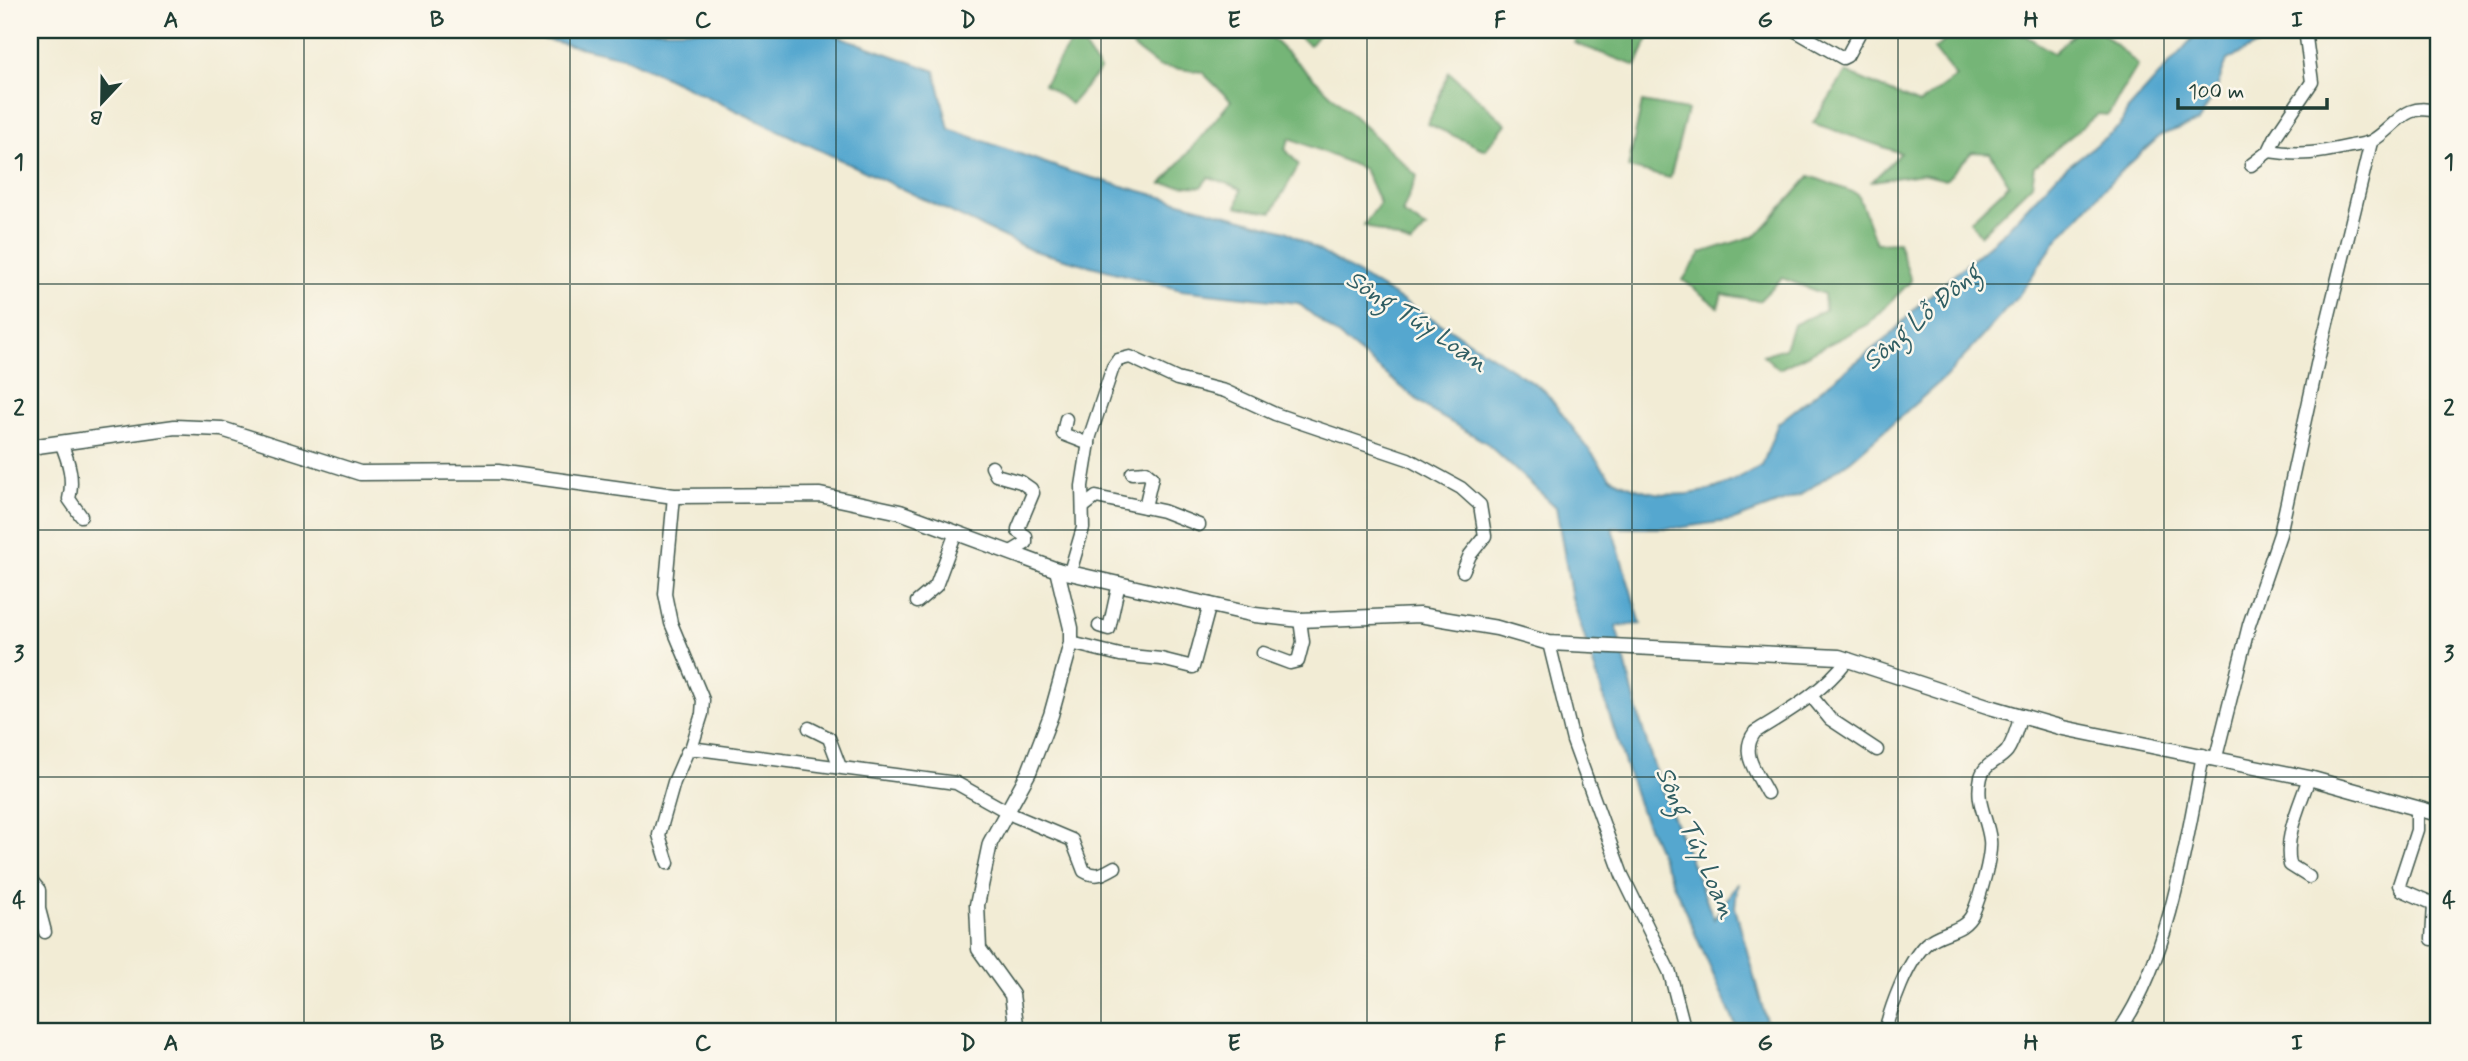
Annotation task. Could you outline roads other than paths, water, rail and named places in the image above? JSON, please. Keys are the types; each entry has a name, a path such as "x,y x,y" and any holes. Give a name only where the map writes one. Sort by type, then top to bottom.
{"street":[{"path":"1794,30 1843,58 1847,56 1861,30"},
{"path":"2251,165 2269,151 2277,134 2312,82 2305,30"},
{"path":"2269,151 2311,155 2371,142 2413,110 2424,108 2438,112"},
{"path":"2119,1031 2130,1016 2163,933 2209,756 2280,534 2316,369 2371,142"},
{"path":"1017,1031 1012,995 979,949 977,905 990,843 1028,772 1051,715 1071,643 1064,571 1081,538 1083,486 1089,444 1118,360 1130,357 1177,379 1224,391 1275,414 1408,459 1461,488 1480,505 1485,536 1470,555 1464,570"},
{"path":"1066,419 1063,434 1089,444"},
{"path":"30,447 175,427 222,429 360,474 498,472 674,496 820,495 900,512 1064,571 1255,615 1300,620 1419,615 1497,628 1549,643 1839,657 2063,728 2309,778 2438,814"},
{"path":"61,443 71,475 69,499 81,516"},
{"path":"992,467 996,475 1021,482 1033,493 1018,529 1026,536 1026,542 1012,552"},
{"path":"1132,473 1146,472 1152,477 1145,507"},
{"path":"668,863 659,835 674,782 687,752 691,749 702,714 703,700 671,623 664,594 674,496"},
{"path":"1083,507 1096,497 1163,511 1199,525"},
{"path":"917,602 936,586 956,532"},
{"path":"1099,626 1109,629 1119,583"},
{"path":"1071,643 1120,655 1161,659 1193,667 1210,604"},
{"path":"1263,653 1300,665 1303,642 1300,620"},
{"path":"1549,643 1573,741 1622,875 1670,973 1685,1031"},
{"path":"1768,793 1748,759 1747,751 1751,738 1755,732 1812,697 1848,659"},
{"path":"1812,697 1830,719 1877,750"},
{"path":"1885,1031 1907,973 1924,945 1935,937 1959,929 1972,916 1990,850 1979,804 1982,777 1988,766 2006,753 2021,716"},
{"path":"809,728 829,738 840,767"},
{"path":"691,749 956,783 1015,816 1074,842 1084,871 1088,874 1101,875 1115,867"},
{"path":"2309,778 2290,834 2288,848 2290,865 2309,877"},
{"path":"2417,808 2417,830 2399,885 2402,890 2434,904 2432,939"},
{"path":"30,879 39,890 39,909 45,932"}],"water":[{"path":"502,30 822,30 935,71 949,129 1071,172 1286,231 1448,328 1544,390 1610,477 1645,491 1681,494 1713,489 1762,466 1778,423 1888,337 1919,305 2004,232 2059,173 2120,126 2127,111 2198,32 2268,30 2265,41 2227,60 2215,93 2198,122 2161,135 2112,180 2056,241 2019,295 1950,373 1851,460 1799,496 1734,520 1677,528 1612,528 1641,624 1616,626 1640,720 1660,786 1714,919 1738,882 1735,907 1769,1031 1738,1031 1638,804 1572,598 1556,507 1485,442 1431,411 1298,303 1181,290 1031,250 623,57"}],"water label":[{"name":"Sông Lỗ Đông","path":"1921,316"},
{"name":"Sông Túy Loan","path":"1418,320"},
{"name":"Sông Túy Loan","path":"1697,842"}]}
